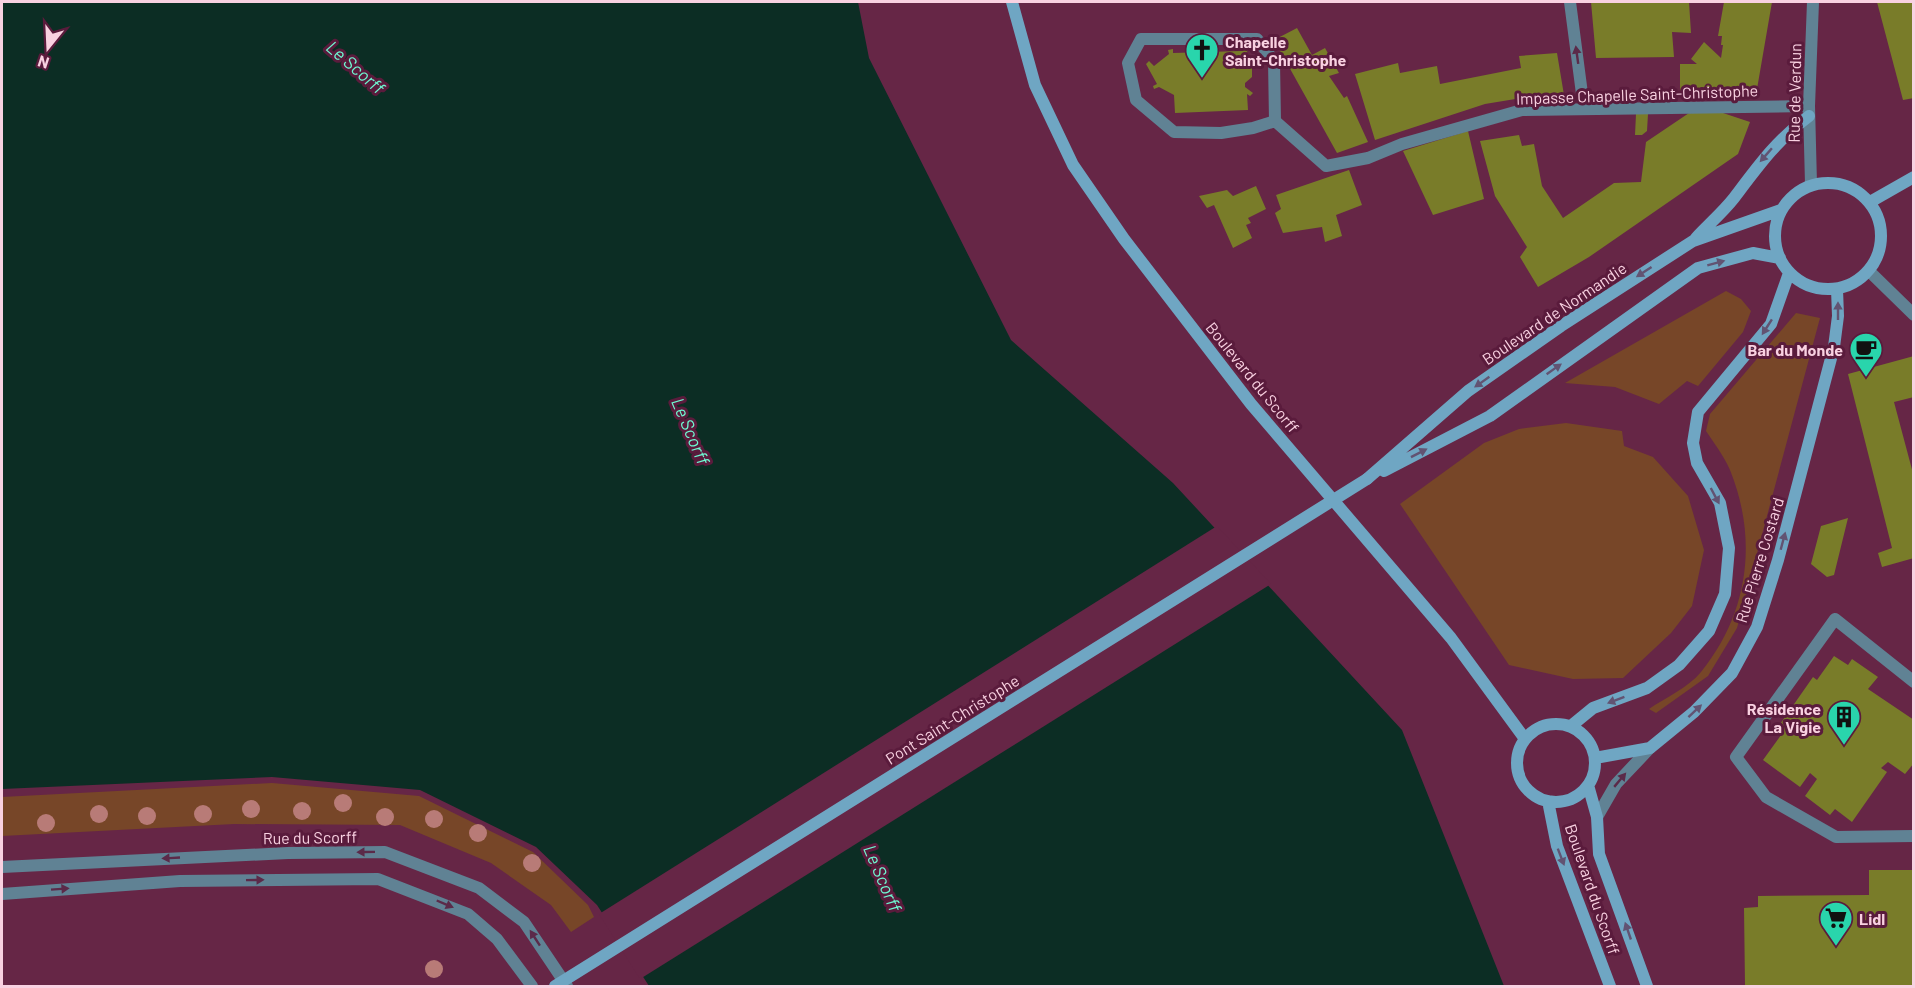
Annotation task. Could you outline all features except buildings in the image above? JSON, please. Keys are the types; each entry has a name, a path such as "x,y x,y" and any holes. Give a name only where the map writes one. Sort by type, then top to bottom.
{"main road":[{"name":"Boulevard du Scorff","path":"1012,2 1035,85 1073,165 1124,239 1251,404 1451,638 1525,739"},
{"path":"1693,241 1733,200 1770,150 1809,111"},
{"path":"1870,202 1914,177"},
{"path":"1827,182 1843,184 1858,191 1870,202 1879,219 1882,237 1879,255 1869,271 1860,279 1837,289 1819,289 1803,283 1789,273 1780,258 1775,242 1775,225 1781,210 1794,195 1811,184 1827,182"},
{"name":"Boulevard de Normandie","path":"1367,479 1468,391 1560,326 1693,241 1781,210"},
{"path":"1367,479 1490,416 1698,268 1753,253 1780,258"},
{"name":"Rue Pierre Costard","path":"1570,726 1593,708 1647,688 1679,665 1709,631 1725,594 1729,548 1720,503 1697,463 1693,443 1698,412 1771,324 1789,273"},
{"name":"Rue Pierre Costard","path":"1595,758 1650,748 1694,712 1732,672 1757,627 1780,553 1834,347 1838,316 1837,289"},
{"name":"Pont Saint-Christophe","path":"555,987 1367,479"},
{"path":"1554,724 1570,726 1582,734 1591,745 1595,758 1594,772 1588,785 1577,795 1563,801 1548,801 1536,796 1519,776 1517,763 1519,750 1525,739 1538,728 1554,724"},
{"name":"Boulevard du Scorff","path":"1588,785 1597,817 1599,854 1647,987"},
{"name":"Boulevard du Scorff","path":"1548,801 1557,846 1610,987"}],"street":[{"path":"1570,2 1584,109"},
{"name":"Rue de Verdun","path":"1811,184 1809,111 1813,2"},
{"path":"1141,39 1257,39 1274,61 1275,121 1253,128 1221,133 1174,132 1136,100 1128,63 1141,39"},
{"name":"Impasse Chapelle Saint-Christophe","path":"1275,121 1326,166 1368,158 1402,144 1522,110 1809,111"},
{"path":"1869,271 1914,315"},
{"path":"1914,682 1835,619 1736,757 1767,797 1836,837 1914,836"},
{"path":"1597,817 1616,784 1650,748"},
{"name":"Rue du Scorff","path":"2,867 288,853 385,852 479,888 524,922 567,987"},
{"path":"2,894 180,881 378,879 468,914 497,939 532,987"}],"shaded area":[{"path":"1726,291 1741,299 1751,311 1743,332 1698,386 1687,381 1659,404 1615,387 1565,383"},
{"path":"1796,313 1820,318 1737,628 1708,676 1656,713 1649,709 1696,677 1717,649 1730,625 1739,600 1744,575 1746,549 1739,496 1728,465 1706,431 1710,414"},
{"path":"1566,423 1622,431 1624,446 1653,457 1688,496 1704,550 1692,606 1671,633 1623,678 1573,679 1509,665 1400,504 1484,443 1519,429"},
{"path":"272,783 419,796 533,852 588,905 594,917 571,932 551,905 491,863 400,825 234,824 2,836 2,797"}],"water":[{"name":"Le Scorff","path":"2,2 858,2 869,58 1011,340 1173,483 1402,730 1504,986 649,986 597,905 536,847 420,790 272,777 2,789"}],"pier":[{"path":"1217,526 1271,584 640,979 599,914"}],"place":[{"name":"Chapelle Saint-Christophe","path":"1202,79"},
{"name":"Bar du Monde","path":"1866,378"},
{"name":"Résidence La Vigie","path":"1844,746"},
{"name":"Lidl","path":"1836,947"}]}
